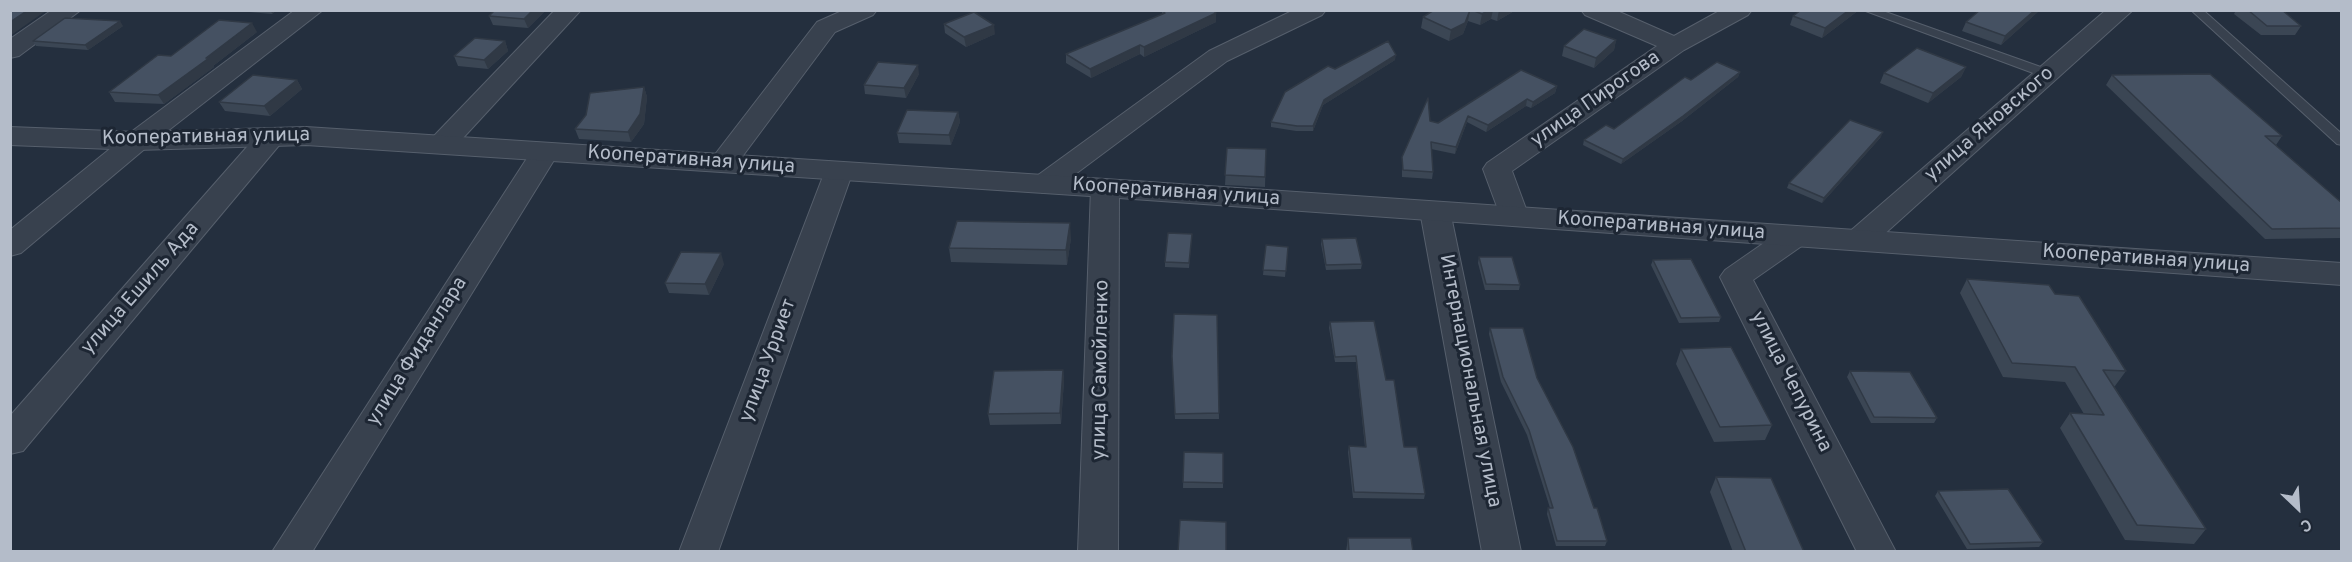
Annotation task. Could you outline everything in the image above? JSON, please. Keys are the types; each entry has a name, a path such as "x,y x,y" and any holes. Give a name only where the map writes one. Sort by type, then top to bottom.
{"street":[{"path":"10,51 69,10"},
{"path":"10,246 137,141 311,10"},
{"path":"441,145 569,10"},
{"path":"723,163 826,27 865,10"},
{"path":"1044,184 1218,56 1314,10"},
{"path":"1593,10 1675,45"},
{"name":"улица Пирогова","path":"1514,217 1497,169 1675,45 1740,10"},
{"name":"улица Яновского","path":"1859,240 2121,10"},
{"name":"Кооперативная улица","path":"10,136 137,141 306,136 1105,188 2342,274"},
{"name":"улица Ешиль Ада","path":"10,441 271,137"},
{"name":"улица Фиданлара","path":"291,552 545,152"},
{"name":"улица Урриет","path":"698,552 839,171"},
{"name":"улица Самойленко","path":"1098,552 1105,188"},
{"name":"Интернациональная улица","path":"1435,211 1502,552"},
{"name":"улица Чепурина","path":"1795,236 1736,277 1877,552"}],"lane":[{"path":"1868,10 2048,74"},
{"path":"2196,10 2342,141"}],"building":[{"path":"10,10 28,10 10,22"},
{"path":"495,10 533,10 524,19 489,16"},
{"path":"1163,10 1212,10 1216,13 1144,47 1140,45 1090,69 1066,54 1165,13"},
{"path":"1434,10 1470,10 1465,23 1451,30 1423,17"},
{"path":"1472,10 1488,10 1482,14"},
{"path":"1801,10 1849,10 1825,28 1793,16"},
{"path":"1980,10 2035,10 2005,36 1966,22"},
{"path":"2248,10 2282,10 2301,26 2267,26"},
{"path":"974,12 994,25 964,37 944,24"},
{"path":"65,18 120,21 85,45 33,41"},
{"path":"219,20 252,23 158,95 109,92 158,55 171,56"},
{"path":"1584,29 1616,40 1596,58 1564,46"},
{"path":"475,38 505,41 484,60 454,56"},
{"path":"1388,41 1396,55 1324,100 1313,126 1271,122 1285,92 1328,66 1335,69"},
{"path":"1917,48 1966,67 1933,93 1884,73"},
{"path":"878,62 918,65 904,88 864,85"},
{"path":"1717,62 1740,72 1623,159 1584,140 1606,125 1614,129 1685,77 1691,80"},
{"path":"1521,70 1557,86 1533,102 1527,99 1488,125 1468,116 1456,147 1431,142 1433,172 1403,170 1402,157 1428,98 1430,121 1438,123"},
{"path":"2210,74 2282,136 2265,136 2342,203 2342,228 2272,229 2112,75"},
{"path":"253,75 297,80 264,106 219,102"},
{"path":"644,87 640,114 628,132 575,129 586,115 590,93"},
{"path":"907,110 958,112 949,135 897,133"},
{"path":"1850,120 1883,132 1824,198 1789,183"},
{"path":"1227,148 1266,149 1265,177 1225,175"},
{"path":"957,221 1070,223 1066,250 949,248"},
{"path":"1168,233 1192,234 1189,263 1165,262"},
{"path":"1356,238 1362,264 1326,265 1322,239"},
{"path":"1266,245 1288,247 1286,271 1263,270"},
{"path":"681,252 721,253 705,284 665,283"},
{"path":"1479,257 1512,257 1520,285 1486,284"},
{"path":"1691,259 1721,317 1681,318 1653,260"},
{"path":"1967,279 2049,285 2055,294 2079,296 2126,371 2103,370 2206,529 2137,525 2070,413 2104,415 2075,367 2012,363"},
{"path":"1174,314 1217,315 1219,413 1175,414 1172,356"},
{"path":"1374,321 1386,380 1394,380 1404,447 1417,447 1425,494 1354,492 1349,446 1366,447 1356,356 1335,357 1330,322"},
{"path":"1490,328 1523,328 1537,378 1573,447 1594,508 1597,508 1607,541 1557,541 1548,508 1553,508 1529,430 1503,377"},
{"path":"1731,347 1772,425 1720,427 1681,349"},
{"path":"1063,370 1060,413 988,414 994,371"},
{"path":"1850,371 1910,372 1937,418 1874,417"},
{"path":"1184,452 1223,453 1223,483 1183,482"},
{"path":"1716,477 1771,478 1804,552 1746,552"},
{"path":"2008,489 2043,542 1970,544 1938,491"},
{"path":"1180,520 1226,522 1226,552 1178,552"},
{"path":"1348,538 1411,538 1413,552 1349,552"}]}
